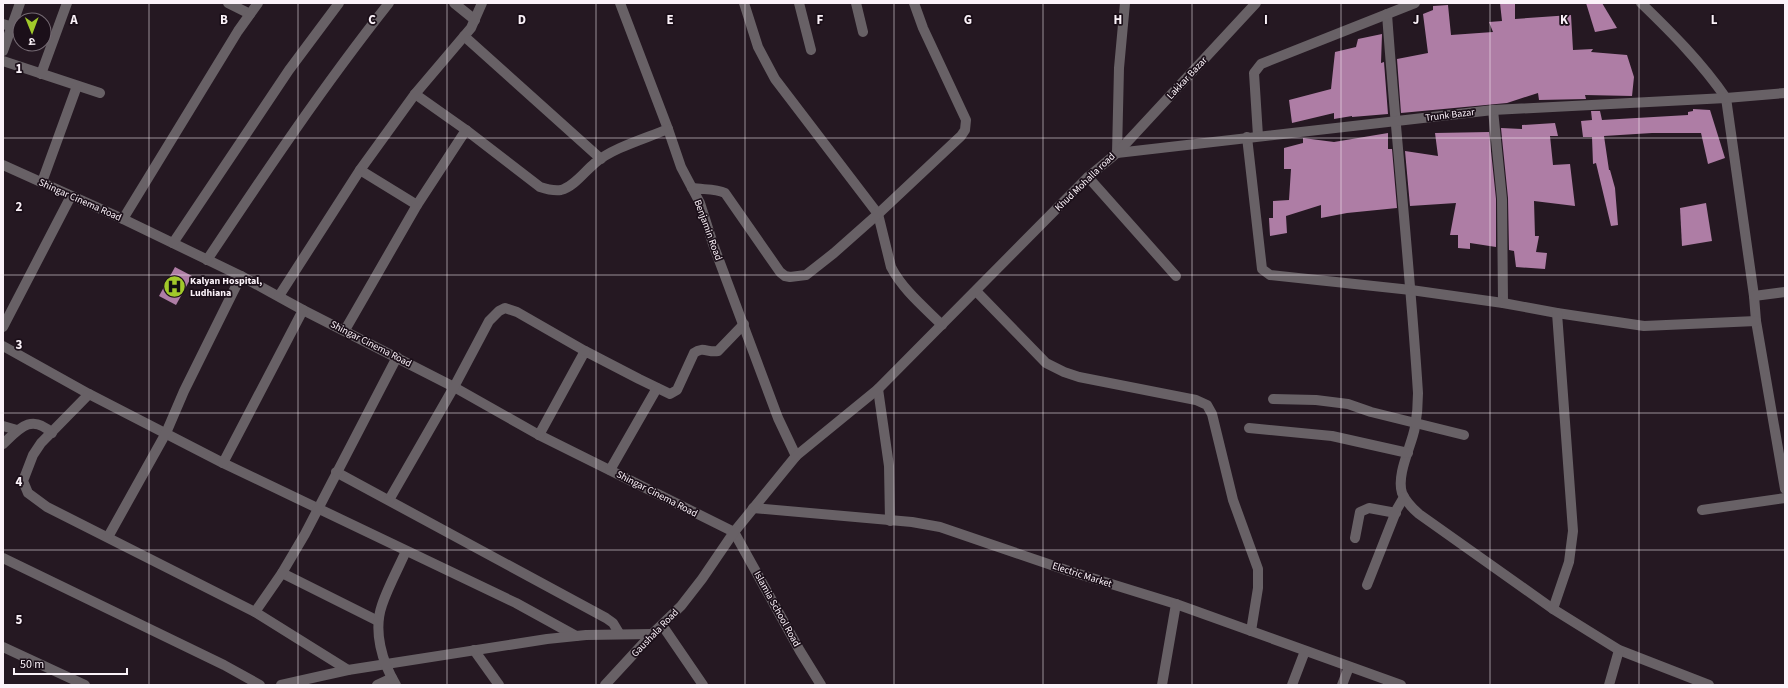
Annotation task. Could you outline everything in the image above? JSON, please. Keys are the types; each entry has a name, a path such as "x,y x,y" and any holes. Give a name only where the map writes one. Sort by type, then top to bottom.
{"street":[{"path":"3,51 8,25 20,3"},
{"path":"41,74 67,3"},
{"path":"228,3 250,14"},
{"path":"123,219 238,31 258,3"},
{"path":"173,243 289,70 339,3"},
{"path":"206,260 363,36 389,3"},
{"path":"454,3 475,20"},
{"path":"279,296 360,170 415,94 464,36 475,20 482,3"},
{"name":"Benjamin Road","path":"620,3 681,167 700,203 713,244 778,418 796,456"},
{"path":"744,3 758,47 775,79 878,214 894,274 904,287 942,325"},
{"path":"799,3 811,50"},
{"path":"856,3 863,32"},
{"path":"692,188 702,190 718,189 725,193 780,272 790,277 806,275 834,253 961,136 966,125 966,120 914,3"},
{"name":"Khud Mohalla road","path":"878,389 1088,177 1117,152 1119,68 1125,3"},
{"name":"Lakkar Bazar","path":"1117,152 1256,3"},
{"path":"1258,136 1254,73 1261,64 1412,3"},
{"path":"1641,3 1689,50 1710,74 1726,98 1754,296 1756,321 1785,490"},
{"path":"1387,14 1411,290 1418,393 1416,422 1402,482 1404,497 1419,514 1553,609 1619,650 1709,685"},
{"path":"464,36 601,159"},
{"path":"3,61 100,93"},
{"path":"42,182 77,86"},
{"name":"Trunk Bazar","path":"1117,152 1493,110 1726,98 1785,92"},
{"path":"415,94 466,130 540,187 550,190 561,190 570,185 601,159 668,129"},
{"path":"1493,110 1502,199 1503,303"},
{"path":"345,330 417,205 466,130"},
{"path":"1247,137 1262,269 1265,273 1270,275 1411,290 1503,303 1644,326 1756,321"},
{"name":"Shingar Cinema Road","path":"4,167 42,182 123,219 241,276 303,310 345,330 454,387 539,435 734,532"},
{"path":"360,170 417,205"},
{"path":"1088,177 1176,276"},
{"path":"3,327 71,196"},
{"path":"108,537 166,433 184,391 241,276"},
{"path":"976,291 1046,363 1054,368 1079,377 1196,400 1207,405 1212,414 1233,500 1258,569 1258,588 1251,631"},
{"path":"1754,296 1785,292"},
{"path":"389,500 454,387 489,321 499,311 506,308 517,312 585,351 667,393 673,393 677,390 694,353 698,349 711,352 718,351 744,324"},
{"path":"223,463 303,310"},
{"path":"1553,609 1568,566 1573,531 1557,313"},
{"path":"3,346 90,394 223,463 318,510 516,603 576,636"},
{"path":"539,435 585,351"},
{"path":"255,612 282,573 318,510 336,472 397,357"},
{"path":"610,470 657,388"},
{"path":"878,389 888,466 890,521"},
{"name":"Gaushala Road","path":"605,685 652,634 681,606 734,532 796,456 878,389"},
{"path":"90,394 41,443 33,455 23,481 28,493 47,507 255,612 348,670"},
{"path":"1273,399 1316,400 1348,404 1371,412 1464,435"},
{"path":"3,444 17,430 34,423 45,427 52,433"},
{"path":"3,426 17,430"},
{"path":"1249,428 1332,436 1408,453"},
{"path":"336,472 606,618 613,623 619,633"},
{"path":"1367,585 1404,497"},
{"path":"1702,510 1785,498"},
{"name":"Electric Market","path":"753,508 912,522 940,527 1066,570 1176,604 1401,685"},
{"path":"1355,538 1360,512 1369,508 1396,513"},
{"name":"Islamia School Road","path":"734,532 821,685"},
{"path":"378,685 394,682 385,665 378,621 382,605 406,551"},
{"path":"3,558 224,665 260,685"},
{"path":"282,573 378,621"},
{"path":"1162,685 1176,604"},
{"path":"662,625 703,685"},
{"path":"281,685 348,670 474,650 576,636 619,633 652,634"},
{"path":"3,647 85,685"},
{"path":"474,650 499,685"},
{"path":"1609,685 1619,650"},
{"path":"1292,685 1305,651"},
{"path":"1342,685 1349,667"}],"building":[{"path":"1500,3 1515,3 1515,19 1571,15 1573,50 1593,49 1591,52 1627,55 1634,77 1632,96 1585,95 1586,99 1539,100 1538,93 1507,103 1401,113 1397,59 1428,53 1423,14 1433,10 1433,6 1448,5 1451,35 1493,32 1489,22 1502,21"},
{"path":"1586,3 1602,3 1617,28 1595,32"},
{"path":"1382,34 1381,63 1384,62 1388,114 1352,116 1334,119 1334,113 1292,123 1289,100 1331,89 1335,52 1356,47 1358,39"},
{"path":"1693,109 1710,110 1725,158 1708,164 1701,133 1652,133 1604,136 1609,170 1615,188 1618,225 1611,226 1596,163 1593,164 1592,137 1583,137 1581,121 1592,120 1591,111 1600,111 1602,120 1688,115 1688,112 1693,111"},
{"path":"1555,123 1558,136 1550,136 1553,165 1570,164 1575,206 1534,201 1535,236 1539,236 1536,252 1547,253 1545,269 1516,267 1514,251 1509,250 1508,198 1501,128 1522,129 1522,125"},
{"path":"1489,132 1496,199 1496,247 1470,243 1470,249 1458,248 1458,235 1450,235 1456,203 1410,206 1405,151 1438,156 1435,133"},
{"path":"1388,133 1388,149 1392,149 1397,208 1347,213 1321,218 1321,205 1286,216 1287,233 1270,236 1269,218 1273,218 1273,201 1289,200 1291,169 1284,169 1284,148 1303,143 1303,138 1334,142"},
{"path":"1706,203 1712,241 1682,246 1680,208"},
{"path":"175,267 192,276 176,305 159,296"}],"place":[{"name":"Kalyan Hospital, Ludhiana","path":"175,287"}]}
